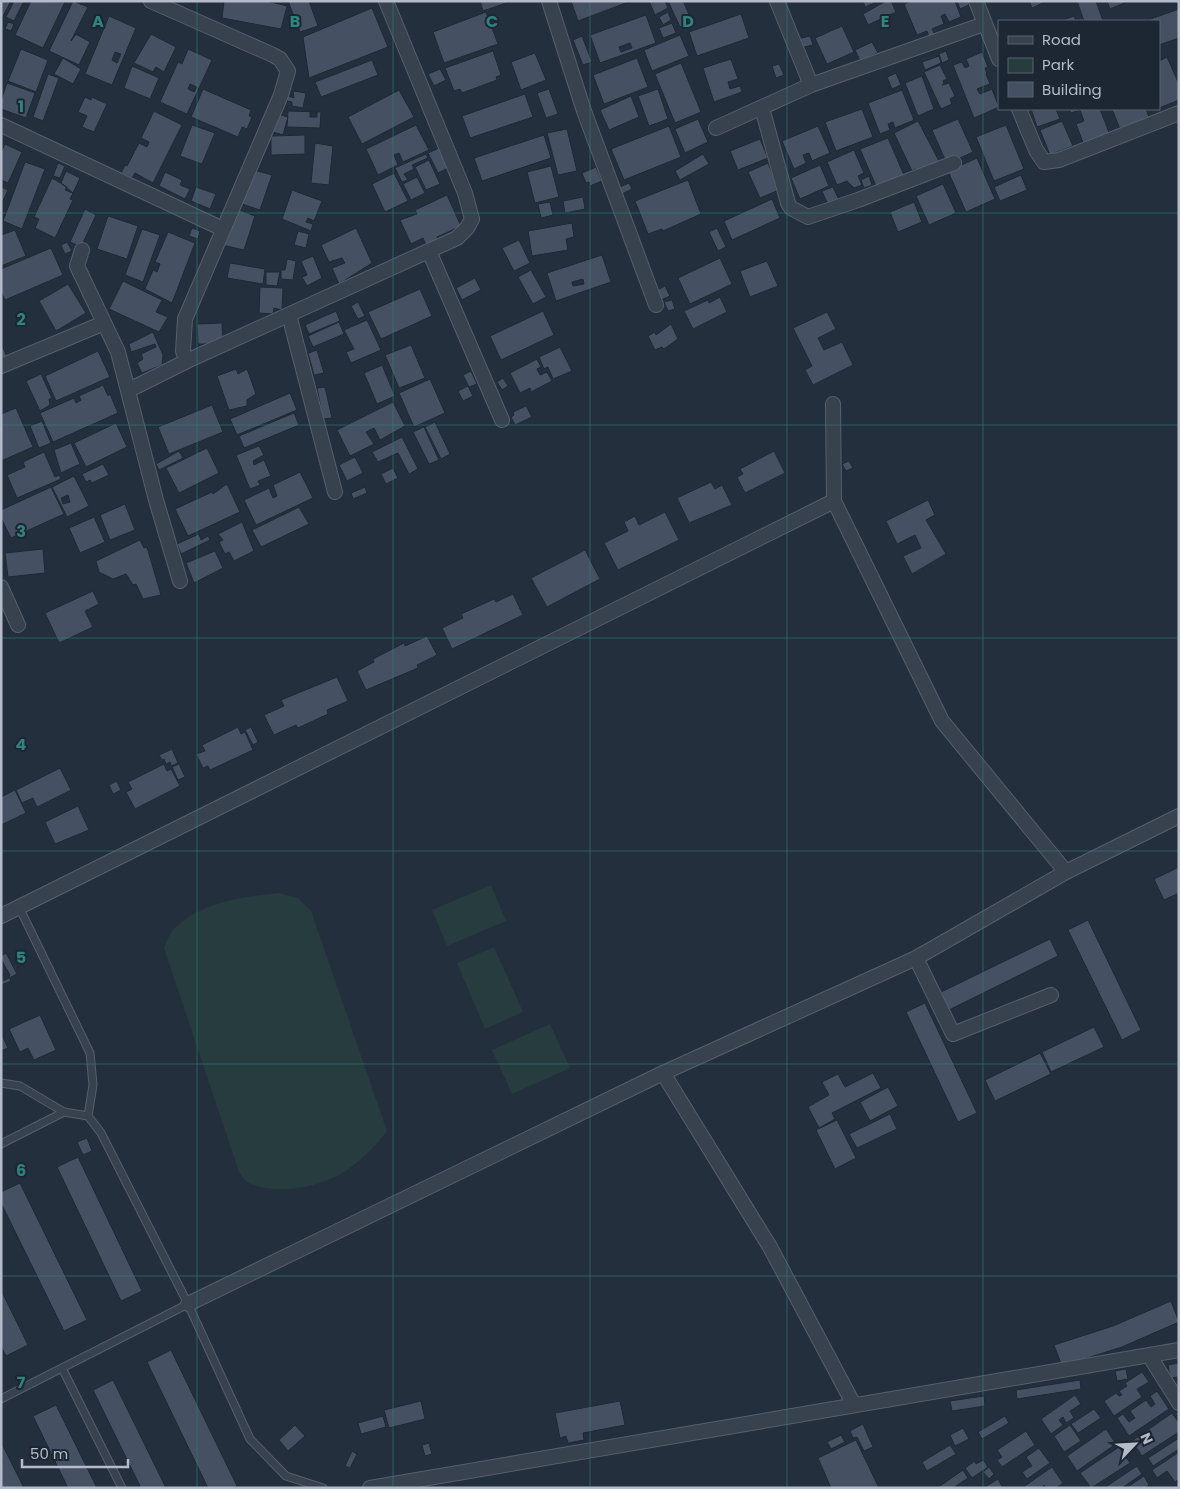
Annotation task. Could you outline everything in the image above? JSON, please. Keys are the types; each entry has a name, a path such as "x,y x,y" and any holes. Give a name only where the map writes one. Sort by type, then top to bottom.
{"street":[{"path":"151,1 273,55 280,59 288,72 281,96 185,319 183,350 187,361"},
{"path":"129,390 187,361 457,238 467,228 472,218 465,193 386,1"},
{"path":"549,1 584,111 656,306"},
{"path":"778,1 811,85"},
{"path":"976,1 998,58"},
{"path":"716,128 811,85 984,24"},
{"path":"762,108 788,203 791,208 808,217 954,163"},
{"path":"1019,110 1036,150 1044,162 1058,160 1179,113"},
{"path":"1,125 223,229"},
{"path":"82,250 77,266 118,352 156,500 180,581"},
{"path":"429,251 502,420"},
{"path":"289,315 335,492"},
{"path":"1,366 104,323"},
{"path":"833,404 834,501 942,721 1066,872"},
{"path":"1,916 834,501"},
{"path":"1,587 18,625"},
{"path":"188,1304 663,1073 916,958 1066,872 1179,816"},
{"path":"916,958 953,1034 1051,995"},
{"path":"663,1073 770,1247 854,1405"},
{"path":"370,1488 1179,1350"},
{"path":"1150,1355 1179,1403"}],"lane":[{"path":"19,907 90,1053 94,1085 88,1116"},
{"path":"1,1082 20,1086 64,1112 88,1116 101,1133 188,1304 250,1439 286,1476 322,1488"},
{"path":"1,1144 64,1112"},
{"path":"1,1399 188,1304"},
{"path":"62,1368 122,1488"},
{"path":"302,1488 310,1484"}],"green space":[{"path":"491,885 506,921 447,946 432,910"},
{"path":"279,893 298,898 311,911 387,1131 377,1144 353,1166 329,1180 295,1188 271,1189 249,1183 239,1172 164,948 173,930 196,913 222,902"},
{"path":"494,947 523,1012 485,1029 457,963"},
{"path":"550,1024 570,1068 512,1094 492,1050"}],"building":[{"path":"1,1 11,1 2,18 1,18"},
{"path":"14,1 24,1 14,21 6,17"},
{"path":"31,1 65,2 43,48 15,35"},
{"path":"73,1 88,7 71,41 76,34 90,42 79,65 49,51"},
{"path":"224,1 267,1 287,6 281,29 222,18"},
{"path":"288,1 309,1 318,26 300,32"},
{"path":"480,1 512,1 483,11"},
{"path":"571,1 631,1 578,21"},
{"path":"649,1 665,1 668,8 655,15"},
{"path":"668,1 683,1 692,21 680,27"},
{"path":"863,1 879,1 865,7"},
{"path":"886,1 891,1 896,12 868,25 863,14"},
{"path":"911,1 955,1 961,17 949,22 945,14 941,16 944,24 932,29 935,35 929,37 927,31 917,35 904,4"},
{"path":"957,1 968,1 969,5 960,9"},
{"path":"1029,1 1047,1 1032,8"},
{"path":"1077,1 1096,1 1103,20 1084,20"},
{"path":"1107,1 1129,1 1110,9"},
{"path":"372,8 388,47 309,78 303,37"},
{"path":"1179,9 1179,38 1160,45 1160,20 1148,20"},
{"path":"486,12 498,44 444,63 433,32"},
{"path":"668,12 671,20 663,25 659,17"},
{"path":"741,14 749,38 697,56 689,32"},
{"path":"646,15 656,43 600,63 590,35","holes":["630,43 632,48 621,52 619,47"]},
{"path":"109,16 136,28 112,85 85,74","holes":["115,52 121,54 117,63 112,60"]},
{"path":"1074,16 1076,20 1063,20"},
{"path":"8,22 14,24 11,31 5,29"},
{"path":"672,23 676,33 663,38 659,28"},
{"path":"842,26 854,52 827,64 815,38"},
{"path":"151,34 176,47 164,72 156,67 153,72 134,63"},
{"path":"680,35 689,56 652,71 644,50"},
{"path":"582,36 592,62 583,65 573,40"},
{"path":"810,36 813,45 800,48 797,39"},
{"path":"872,42 878,53 860,61 855,50"},
{"path":"21,49 48,60 36,92 8,81"},
{"path":"188,49 212,60 187,114 160,102 178,62 182,64","holes":["190,84 197,87 194,92 188,89"]},
{"path":"493,51 501,75 496,77 497,80 462,93 460,89 454,91 445,68"},
{"path":"946,51 949,60 942,63 939,54"},
{"path":"982,52 988,67 985,68 990,84 977,89 980,94 992,89 998,104 998,107 974,118 953,65 962,62 965,68 969,66 966,59"},
{"path":"535,53 546,80 521,90 511,62"},
{"path":"939,56 941,63 925,70 922,62"},
{"path":"1167,57 1179,84 1179,100 1160,108 1160,60"},
{"path":"63,58 81,69 73,84 54,74"},
{"path":"637,58 648,87 604,104 593,75"},
{"path":"731,59 738,79 728,82 730,89 740,86 742,92 714,102 703,68"},
{"path":"372,60 378,75 321,97 315,82"},
{"path":"681,63 701,112 675,123 655,74"},
{"path":"779,64 784,75 776,78 772,66"},
{"path":"940,65 947,79 943,81 944,84 942,85 949,83 955,96 950,99 952,104 941,109 924,72"},
{"path":"132,66 159,78 150,99 124,88"},
{"path":"440,69 446,80 434,86 428,74"},
{"path":"896,73 901,85 892,89 887,77"},
{"path":"48,74 59,78 43,121 33,117"},
{"path":"922,76 934,109 918,116 905,83"},
{"path":"7,83 35,93 26,118 1,109 1,100"},
{"path":"203,89 251,110 249,116 252,117 247,129 242,127 238,137 191,117"},
{"path":"549,89 558,114 546,118 537,93"},
{"path":"658,89 668,119 649,126 638,96"},
{"path":"399,90 414,117 362,144 348,117"},
{"path":"902,90 914,120 895,128 893,122 888,124 890,130 880,134 868,103"},
{"path":"293,91 306,93 303,108 292,106 292,102 287,101 288,96 294,98"},
{"path":"525,94 533,117 470,138 462,116"},
{"path":"631,96 639,117 609,130 600,110"},
{"path":"85,97 91,100 92,97 107,104 94,132 82,127 87,116 78,112"},
{"path":"862,109 873,137 836,151 825,122"},
{"path":"1031,110 1056,110 1060,119 1037,127"},
{"path":"1070,110 1080,110 1071,113"},
{"path":"1080,110 1100,110 1110,135 1084,145 1076,124 1084,121"},
{"path":"1112,110 1146,110 1149,117 1120,129"},
{"path":"154,111 182,125 153,183 135,173 132,178 121,173 125,165 127,166 139,143 147,147 149,142 141,138"},
{"path":"288,111 321,112 320,128 287,127"},
{"path":"310,111 317,111 317,117 310,117"},
{"path":"278,114 288,117 283,135 273,132"},
{"path":"698,119 708,142 685,153 675,129"},
{"path":"958,119 973,152 947,164 932,130"},
{"path":"918,121 940,163 918,174 916,169 912,171 894,133"},
{"path":"1062,121 1073,146 1050,155 1040,130"},
{"path":"192,125 215,133 202,164 180,156"},
{"path":"416,125 429,150 403,162 399,153 394,155 398,165 378,175 366,149"},
{"path":"1006,125 1024,169 994,181 976,137"},
{"path":"669,126 681,157 624,180 611,149"},
{"path":"818,126 830,153 812,161 809,153 803,155 806,163 794,169 782,141"},
{"path":"567,129 577,171 558,175 547,133"},
{"path":"305,135 305,154 271,155 271,136"},
{"path":"544,135 551,158 482,181 474,158"},
{"path":"888,138 904,175 876,186 860,149"},
{"path":"760,139 768,158 738,170 730,151"},
{"path":"315,143 333,146 329,185 311,183"},
{"path":"5,144 22,152 8,183 1,180 1,152"},
{"path":"439,148 448,168 438,173 428,153"},
{"path":"854,150 864,173 858,176 862,185 854,188 847,181 837,185 827,162"},
{"path":"426,154 428,158 412,165 414,169 404,174 408,180 402,182 395,168"},
{"path":"703,154 709,164 680,180 675,171"},
{"path":"977,158 995,199 966,212 948,171"},
{"path":"429,160 440,184 426,190 415,167"},
{"path":"25,162 45,169 22,229 3,221"},
{"path":"58,163 65,166 60,178 53,176"},
{"path":"768,163 779,190 760,198 748,172"},
{"path":"820,165 829,186 800,199 791,178"},
{"path":"551,166 559,197 535,203 527,172"},
{"path":"596,167 602,181 590,186 589,182 586,183 582,173"},
{"path":"254,170 272,175 260,210 242,204"},
{"path":"66,171 80,178 73,193 61,183"},
{"path":"165,172 182,180 180,185 190,189 185,199 159,186"},
{"path":"394,173 408,201 385,212 372,184"},
{"path":"1021,175 1027,190 1000,201 994,187"},
{"path":"869,176 872,185 864,188 861,180"},
{"path":"417,177 425,193 411,200 403,184"},
{"path":"52,178 67,187 65,190 73,193 70,199 73,200 55,238 35,228 39,219 34,217"},
{"path":"688,180 701,214 663,231 662,229 648,234 635,201"},
{"path":"629,183 632,189 618,196 615,189"},
{"path":"943,184 956,213 929,225 916,196"},
{"path":"1,187 8,190 1,205"},
{"path":"196,187 216,194 210,209 191,201"},
{"path":"833,187 840,202 829,207 822,191"},
{"path":"292,190 322,201 314,221 308,218 306,222 313,224 311,231 282,219"},
{"path":"447,195 461,226 437,237 439,241 427,247 423,238 411,244 400,220 417,214 415,210"},
{"path":"583,197 585,209 565,213 563,201"},
{"path":"772,199 780,218 732,240 724,221"},
{"path":"550,202 553,215 541,218 538,204"},
{"path":"914,202 922,222 898,232 890,212"},
{"path":"85,209 96,215 81,247 70,242"},
{"path":"237,209 255,216 244,250 222,245"},
{"path":"108,216 138,226 127,259 97,249"},
{"path":"572,223 574,237 566,239 568,250 532,256 528,231"},
{"path":"192,228 200,231 198,239 189,236"},
{"path":"356,228 372,263 339,284 332,268 345,263 342,258 329,262 321,245"},
{"path":"717,228 726,247 718,251 709,232"},
{"path":"142,229 160,235 143,282 125,275"},
{"path":"15,230 26,256 1,266 1,235"},
{"path":"298,231 309,234 306,248 294,245"},
{"path":"168,232 195,243 172,303 145,289 153,270 157,272 160,264 155,262"},
{"path":"519,240 530,263 514,271 502,248"},
{"path":"67,242 72,251 65,254 61,245"},
{"path":"51,248 63,275 5,300 1,292 1,269"},
{"path":"602,255 611,282 556,301 547,273","holes":["583,279 584,284 573,286 572,282"]},
{"path":"313,256 322,278 307,286 302,277 307,275 301,261"},
{"path":"720,258 732,284 690,304 678,278"},
{"path":"287,259 296,261 293,280 281,279 281,270 285,270"},
{"path":"767,261 778,286 750,297 740,271"},
{"path":"230,263 265,269 263,284 227,278"},
{"path":"531,270 546,297 533,304 518,277"},
{"path":"266,272 280,272 277,286 266,285"},
{"path":"475,278 481,290 462,300 456,288"},
{"path":"123,281 162,300 156,312 168,317 159,332 109,309"},
{"path":"68,284 86,313 56,331 39,301"},
{"path":"665,286 670,296 661,300 657,290"},
{"path":"260,287 283,288 282,310 274,308 273,314 259,313"},
{"path":"420,289 432,316 381,339 368,312"},
{"path":"720,297 727,312 693,329 684,311 708,300 709,303"},
{"path":"672,300 675,309 668,311 664,302"},
{"path":"358,302 365,316 358,319 351,306"},
{"path":"336,311 340,321 309,334 305,325"},
{"path":"543,311 554,335 501,360 490,336"},
{"path":"827,312 836,329 818,338 824,350 842,342 853,365 813,385 805,370 812,366 793,328"},
{"path":"367,320 381,350 351,363 346,352 354,349 344,330"},
{"path":"339,322 344,334 313,347 308,336"},
{"path":"222,323 223,344 198,344 197,324"},
{"path":"671,324 678,339 664,349 662,347 655,350 648,336 655,332 656,335"},
{"path":"153,332 163,355 162,365 142,373 137,363 143,359 141,354 156,347 155,344 131,352 129,344"},
{"path":"1,343 8,359 1,362"},
{"path":"411,345 425,378 399,388 385,355"},
{"path":"560,347 572,371 553,379 548,367 544,369 539,357"},
{"path":"317,350 324,373 314,375 308,353"},
{"path":"98,351 110,377 56,401 45,376"},
{"path":"537,359 541,367 537,369 540,375 547,372 552,381 531,392 530,388 520,393 510,373"},
{"path":"382,365 395,396 377,404 364,373"},
{"path":"236,369 238,374 247,369 256,394 247,400 247,406 229,410 217,376"},
{"path":"471,371 477,384 469,387 463,375"},
{"path":"41,374 52,398 49,399 50,405 40,411 26,381"},
{"path":"503,378 508,386 502,390 497,382"},
{"path":"430,379 445,413 414,427 399,393"},
{"path":"103,385 108,396 110,394 118,413 53,442 40,413 74,398 76,403 81,400 79,396"},
{"path":"468,386 473,396 463,401 458,391"},
{"path":"325,387 332,418 323,419 317,388"},
{"path":"290,393 297,410 237,435 230,419"},
{"path":"393,402 405,426 380,440 374,428 366,432 374,444 350,456 337,430"},
{"path":"212,405 223,432 169,454 158,427"},
{"path":"526,406 532,417 515,425 511,417 514,415 513,412"},
{"path":"16,408 33,447 1,461 1,414"},
{"path":"294,413 299,425 244,448 239,436"},
{"path":"42,421 51,443 39,448 30,426"},
{"path":"435,422 450,454 441,459 425,427"},
{"path":"116,423 127,447 86,467 74,443"},
{"path":"424,427 439,460 429,464 413,432"},
{"path":"402,437 418,469 409,474 398,453 378,462 372,452"},
{"path":"71,443 80,464 61,473 54,450"},
{"path":"259,446 264,455 253,461 254,465 264,460 271,476 258,481 260,485 250,489 236,455"},
{"path":"207,448 219,473 179,493 166,468"},
{"path":"179,451 183,458 159,470 156,464"},
{"path":"774,451 785,473 745,493 737,477 743,474 740,469"},
{"path":"44,452 55,477 59,475 61,479 17,498 7,475 25,467 23,462"},
{"path":"355,457 363,473 347,481 339,465"},
{"path":"849,461 853,468 846,471 842,464"},
{"path":"103,464 109,475 92,483 90,480 86,482 82,474"},
{"path":"393,468 398,478 386,484 381,474"},
{"path":"300,472 313,498 256,525 244,500 269,488 273,498 277,496 273,485"},
{"path":"74,476 89,506 67,517 52,487","holes":["68,495 70,502 63,504 61,498"]},
{"path":"711,482 715,489 722,485 732,505 689,523 677,498"},
{"path":"227,484 240,512 188,536 175,509 212,492 213,494"},
{"path":"51,487 64,514 11,538 1,518 1,510"},
{"path":"365,487 367,493 353,499 351,493"},
{"path":"928,500 935,515 926,520 946,554 912,574 903,556 921,548 915,535 897,544 886,521"},
{"path":"125,504 135,530 110,540 100,515"},
{"path":"299,507 309,524 261,547 252,530"},
{"path":"665,512 679,540 618,570 604,543 628,531 624,522 635,516 639,525"},
{"path":"94,517 105,542 80,553 69,528"},
{"path":"242,522 254,551 234,561 229,552 225,554 219,542 223,540 218,534"},
{"path":"199,534 201,540 208,536 210,540 181,554 177,544"},
{"path":"140,540 144,548 147,547 161,595 143,599 136,584 133,585 126,574 113,579 99,572 96,561"},
{"path":"43,549 45,573 8,577 5,553"},
{"path":"585,550 600,579 547,607 531,578"},
{"path":"215,551 223,568 194,583 186,563"},
{"path":"93,591 99,604 85,611 93,627 59,643 45,613"},
{"path":"513,594 523,615 452,649 442,628 463,618 461,614 494,599 496,602"},
{"path":"427,636 437,655 417,665 418,668 366,690 357,671 374,662 373,659 404,643 405,646"},
{"path":"337,677 348,701 327,710 328,714 298,728 296,725 274,735 264,715 284,706 281,700"},
{"path":"238,727 241,734 245,732 253,750 210,770 208,766 203,768 196,754 205,751 202,745"},
{"path":"251,727 258,742 253,745 245,730"},
{"path":"172,749 178,763 171,766 170,762 166,764 159,755"},
{"path":"164,764 167,771 171,769 180,786 135,809 126,792 132,789 128,782"},
{"path":"179,764 185,777 178,780 172,767"},
{"path":"60,768 71,790 37,807 33,798 22,803 16,790"},
{"path":"117,781 121,790 113,794 109,785"},
{"path":"15,790 26,813 1,825 1,797"},
{"path":"78,806 89,830 55,844 45,822"},
{"path":"1179,867 1179,893 1164,900 1154,879"},
{"path":"1088,920 1141,1030 1122,1040 1068,930"},
{"path":"1050,939 1058,956 949,1010 941,992"},
{"path":"6,953 17,974 1,982 1,956"},
{"path":"1,959 10,975 11,981 1,985"},
{"path":"925,1003 977,1113 958,1122 906,1012"},
{"path":"40,1015 56,1050 34,1060 28,1048 20,1052 9,1029"},
{"path":"1094,1027 1104,1047 1051,1072 1042,1052"},
{"path":"1,1033 8,1048 1,1051"},
{"path":"1040,1053 1051,1074 995,1101 985,1080"},
{"path":"873,1073 881,1088 832,1113 835,1119 819,1128 808,1107 829,1095 822,1082 838,1074 845,1087"},
{"path":"888,1087 898,1106 870,1121 860,1102"},
{"path":"890,1114 897,1129 857,1148 849,1134"},
{"path":"837,1120 856,1158 835,1169 816,1130"},
{"path":"87,1138 92,1151 83,1155 77,1142"},
{"path":"78,1157 142,1291 121,1301 57,1167"},
{"path":"20,1183 87,1320 64,1331 1,1203 1,1192"},
{"path":"1,1290 28,1345 6,1356 1,1346"},
{"path":"1171,1301 1179,1322 1122,1347 1062,1366 1054,1345 1113,1326"},
{"path":"171,1350 237,1486 233,1488 208,1488 147,1362"},
{"path":"1179,1363 1179,1377 1170,1378 1168,1365"},
{"path":"1126,1369 1128,1379 1117,1381 1115,1371"},
{"path":"1142,1372 1149,1382 1137,1389 1142,1397 1114,1416 1104,1401 1116,1393 1119,1396 1122,1395 1119,1391 1127,1386 1125,1383"},
{"path":"113,1380 166,1488 141,1488 93,1390"},
{"path":"1080,1380 1081,1389 1017,1399 1016,1390"},
{"path":"1157,1391 1169,1409 1129,1436 1117,1418 1123,1414 1129,1422 1135,1418 1130,1411 1146,1400 1151,1407 1155,1404 1150,1396"},
{"path":"1075,1395 1081,1404 1070,1411 1074,1418 1066,1423 1063,1417 1059,1420 1063,1425 1051,1434 1041,1419"},
{"path":"984,1396 985,1406 952,1411 950,1401"},
{"path":"421,1401 425,1419 389,1428 384,1410"},
{"path":"620,1401 625,1425 583,1433 584,1440 568,1443 566,1436 560,1438 555,1413"},
{"path":"56,1405 97,1488 68,1488 33,1416"},
{"path":"1094,1409 1101,1418 1078,1433 1071,1424"},
{"path":"1172,1413 1179,1423 1179,1432 1142,1456 1132,1441"},
{"path":"383,1416 386,1427 361,1434 358,1423"},
{"path":"1005,1416 1009,1423 982,1439 978,1432"},
{"path":"863,1424 873,1447 864,1451 857,1437 853,1438 850,1431"},
{"path":"295,1425 305,1436 288,1451 279,1440"},
{"path":"1070,1425 1081,1441 1064,1452 1054,1436"},
{"path":"963,1428 969,1439 955,1446 950,1435"},
{"path":"1106,1429 1116,1444 1077,1471 1067,1456"},
{"path":"1026,1431 1035,1445 1002,1467 997,1460 1002,1457 997,1450"},
{"path":"841,1435 845,1442 831,1449 827,1442"},
{"path":"1179,1438 1179,1449 1153,1466 1148,1458"},
{"path":"856,1440 879,1488 831,1488 818,1458"},
{"path":"1,1442 24,1488 1,1488"},
{"path":"429,1443 432,1454 425,1456 422,1445"},
{"path":"950,1445 956,1454 927,1471 922,1462"},
{"path":"1119,1447 1130,1463 1091,1488 1080,1473"},
{"path":"1039,1448 1050,1463 1027,1479 1022,1472 1032,1466 1026,1457"},
{"path":"352,1451 357,1454 350,1468 345,1466"},
{"path":"1179,1452 1179,1479 1175,1482 1167,1471 1157,1478 1152,1470"},
{"path":"983,1460 988,1467 972,1478 965,1468 975,1461 976,1464"},
{"path":"1137,1466 1142,1474 1122,1488 1104,1488"},
{"path":"989,1467 994,1474 989,1479 983,1472"},
{"path":"1052,1467 1063,1483 1056,1488 1046,1488 1044,1485 1043,1488 1022,1488"},
{"path":"963,1470 968,1478 953,1488 937,1488"},
{"path":"1144,1476 1149,1485 1145,1488 1126,1488"},
{"path":"998,1479 1003,1488 985,1488 985,1487"}]}
